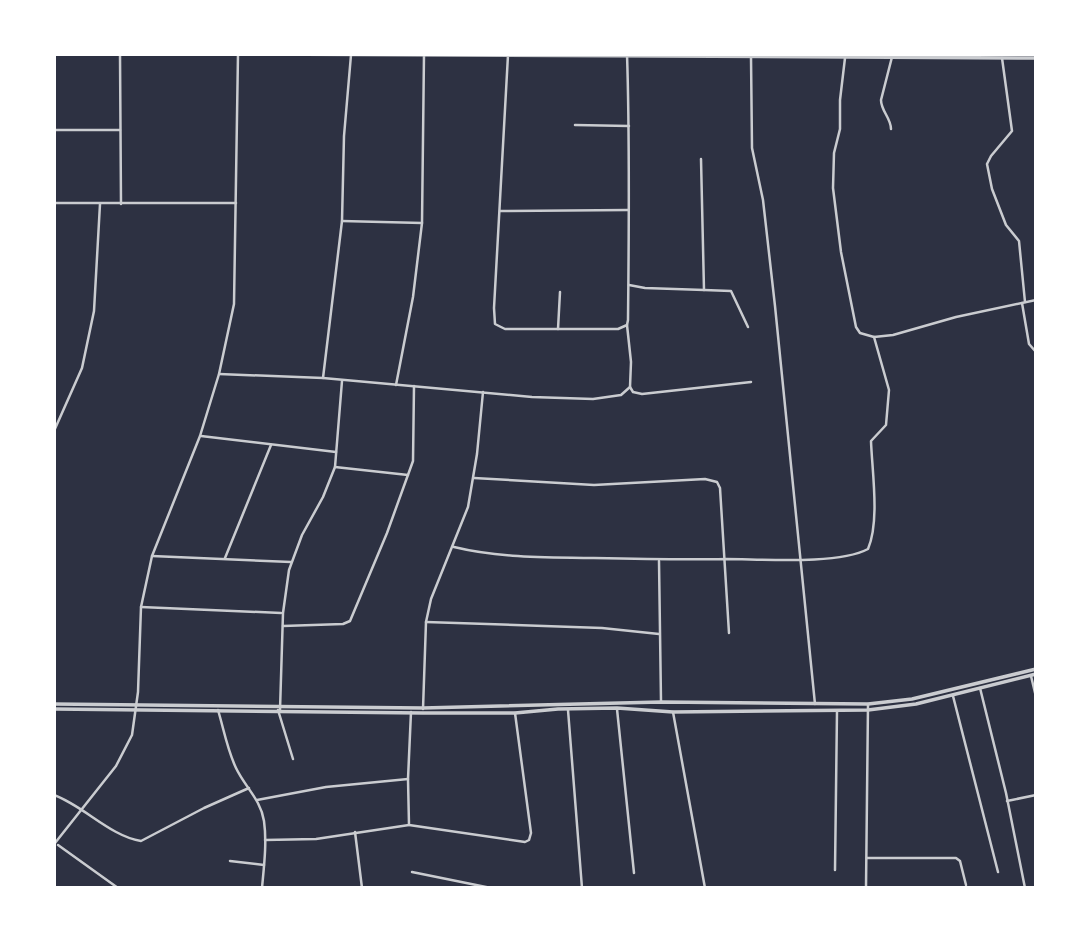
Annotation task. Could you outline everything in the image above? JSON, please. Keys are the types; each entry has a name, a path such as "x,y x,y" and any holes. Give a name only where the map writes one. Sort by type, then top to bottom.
{"street":[{"path":"120,54 121,204"},
{"path":"118,888 55,844 116,766 132,735 141,607 152,556 200,436 219,374 234,304 238,54"},
{"path":"246,54 1036,58"},
{"path":"323,378 342,221 344,136 351,55"},
{"path":"396,385 413,296 422,223 424,55"},
{"path":"508,55 495,324 505,329 618,329 627,324"},
{"path":"627,55 631,168 627,324 631,387 633,391 642,394 751,382"},
{"path":"751,57 752,148 763,200 816,704"},
{"path":"891,129 881,100 892,57"},
{"path":"845,58 840,129 834,153 833,188 845,279 856,327 860,333 874,337 893,335 956,317 1036,300"},
{"path":"1002,58 1012,131 990,156 987,164 992,189 1006,225 1019,241 1029,344 1036,352"},
{"path":"575,125 629,126"},
{"path":"54,130 120,130"},
{"path":"701,159 704,289"},
{"path":"54,203 236,204"},
{"path":"54,431 82,368 92,323 100,204"},
{"path":"500,211 628,210"},
{"path":"342,221 422,223"},
{"path":"629,285 731,291 748,327"},
{"path":"558,329 560,292"},
{"path":"454,547 536,558 659,561 801,560 848,556 869,549 872,542 874,508 871,441 886,425 889,390 874,337"},
{"path":"219,374 323,378 593,399 621,395 631,387"},
{"path":"293,759 279,709 283,613 291,562 335,467 342,381"},
{"path":"283,626 342,624 350,621 387,533 413,461 414,386"},
{"path":"423,710 426,622 431,598 468,507 474,478 483,392"},
{"path":"200,436 336,452"},
{"path":"225,558 272,444"},
{"path":"335,467 408,475"},
{"path":"474,478 594,485 711,479 717,482 720,488 729,633"},
{"path":"152,556 291,562"},
{"path":"659,561 661,702"},
{"path":"141,607 283,613"},
{"path":"426,622 602,628 659,634"},
{"path":"54,706 411,712 661,702 868,704 912,699 1036,668"},
{"path":"206,707 218,710 515,713 553,707 568,710 617,708 673,712 868,710 902,707 1033,675 1036,697"},
{"path":"980,688 1025,888"},
{"path":"953,695 998,872"},
{"path":"866,888 868,704"},
{"path":"617,708 634,873"},
{"path":"218,710 237,770 257,800 264,820 262,888"},
{"path":"568,710 582,888"},
{"path":"835,870 837,711"},
{"path":"410,825 408,779 411,712"},
{"path":"673,712 705,888"},
{"path":"265,840 316,839 410,825 525,842 529,840 531,833 515,713"},
{"path":"257,800 326,788 408,779"},
{"path":"54,795 82,808 125,836 141,841 249,788"},
{"path":"1007,801 1036,795"},
{"path":"355,832 362,888"},
{"path":"867,858 956,858 960,861 966,886"},
{"path":"230,861 264,865"},
{"path":"412,872 491,888"}]}
